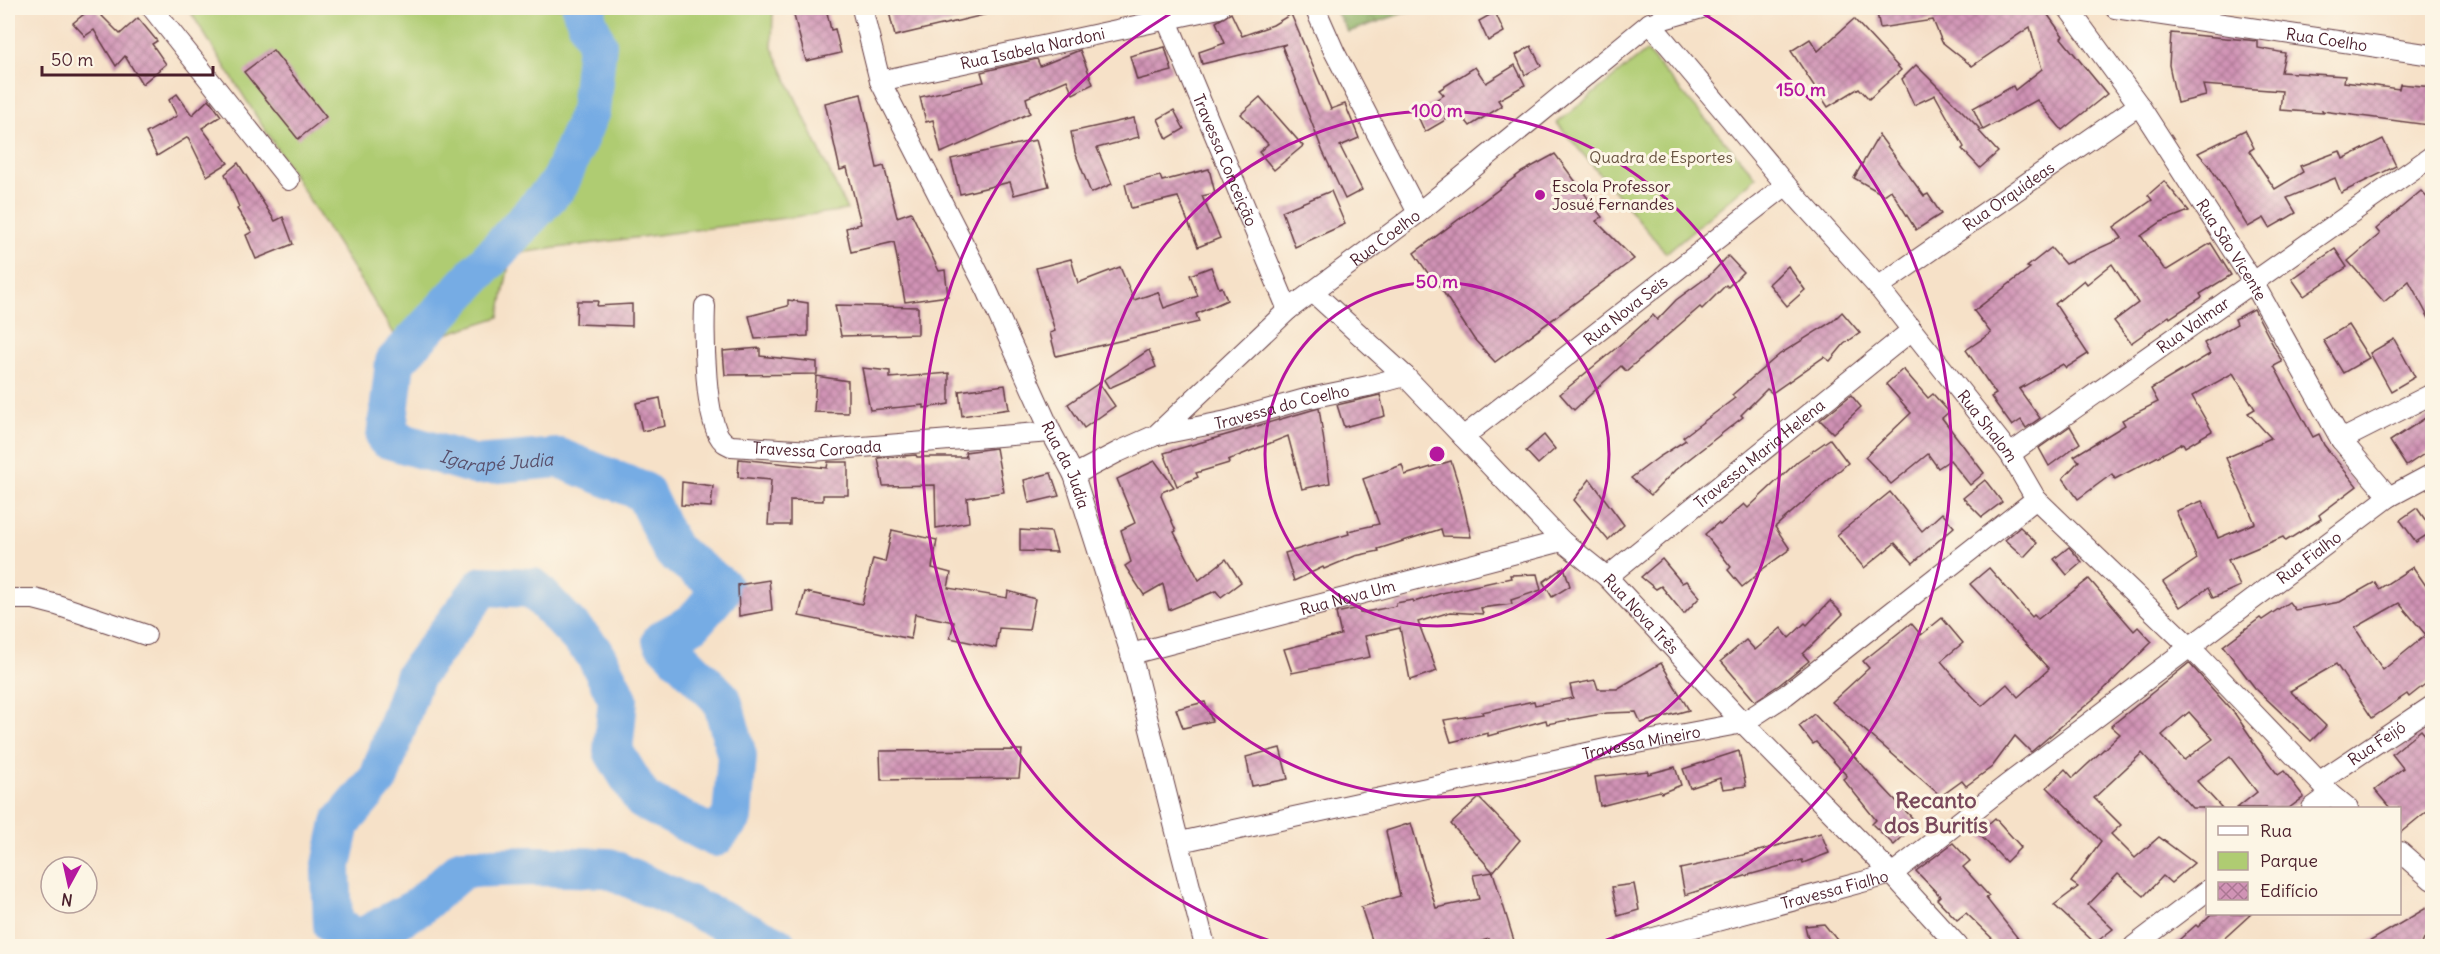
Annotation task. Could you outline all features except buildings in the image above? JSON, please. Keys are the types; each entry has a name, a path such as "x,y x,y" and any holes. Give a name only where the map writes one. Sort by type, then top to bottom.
{"street":[{"path":"152,8 289,180"},
{"name":"Rua da Judia","path":"862,8 880,81 987,290 1051,432 1074,475 1131,654 1205,946"},
{"name":"Rua Isabela Nardoni","path":"880,81 1165,13 1219,8"},
{"path":"1316,8 1334,51 1418,213"},
{"name":"Rua Coelho","path":"1074,475 1156,435 1288,310 1418,213 1650,23 1702,8"},
{"name":"Rua São Vicente","path":"2068,8 2139,105 2253,282 2341,440 2389,497"},
{"name":"Rua Coelho","path":"2115,8 2433,55"},
{"name":"Travessa Conceição","path":"1165,13 1288,310"},
{"name":"Rua Shalom","path":"1650,23 1786,185 1878,287 2010,454 2036,499 2190,647 2347,807"},
{"name":"Rua Orquídeas","path":"1878,287 2139,105"},
{"name":"Rua Valmar","path":"2010,454 2433,156"},
{"name":"Rua Nova Seis","path":"1463,437 1786,185"},
{"name":"Rua Nova Três","path":"1314,292 1405,376 1562,541 1607,578 1743,723 1892,874 1959,946"},
{"name":"Travessa Coroada","path":"705,306 704,347 712,411 717,432 722,441 731,446 812,451 1051,432"},
{"name":"Travessa Maria Helena","path":"1607,578 1912,330"},
{"name":"Travessa do Coelho","path":"1156,435 1227,421 1305,399 1405,376"},
{"path":"2341,440 2433,394"},
{"name":"Rua Fialho","path":"2190,647 2389,497 2433,474"},
{"name":"Travessa Mineiro","path":"1180,842 1610,748 1743,723 1786,695 2036,499"},
{"name":"Rua Nova Um","path":"1131,654 1562,541"},
{"path":"8,599 34,599 146,635"},
{"name":"Travessa Fialho","path":"1624,946 1892,874 2190,647"},
{"name":"Rua Feijó","path":"2313,807 2326,787 2433,706"},
{"path":"2401,853 2433,880"},
{"path":"2134,946 2206,892"}],"green space":[{"path":"188,8 773,8 772,47 847,210 511,254 499,317 403,348"},
{"path":"1334,8 1418,8 1348,32"},
{"name":"Quadra de Esportes","path":"1646,51 1756,177 1666,253 1557,123"}],"waterway":[{"name":"Igarapé Judia","path":"587,8 582,10 597,44 590,111 559,184 395,362 386,438 475,465 559,458 644,492 672,550 723,588 693,623 662,640 722,700 737,756 732,817 715,837 643,800 613,751 618,699 594,652 533,588 483,586 414,677 379,778 341,823 331,870 333,925 358,940 417,908 463,868 533,866 609,868 777,946"}],"place":[{"name":"Escola Professor Josué Fernandes","path":"1540,195"}],"district":[{"name":"Recanto dos Buritís","path":"1936,812"}]}
